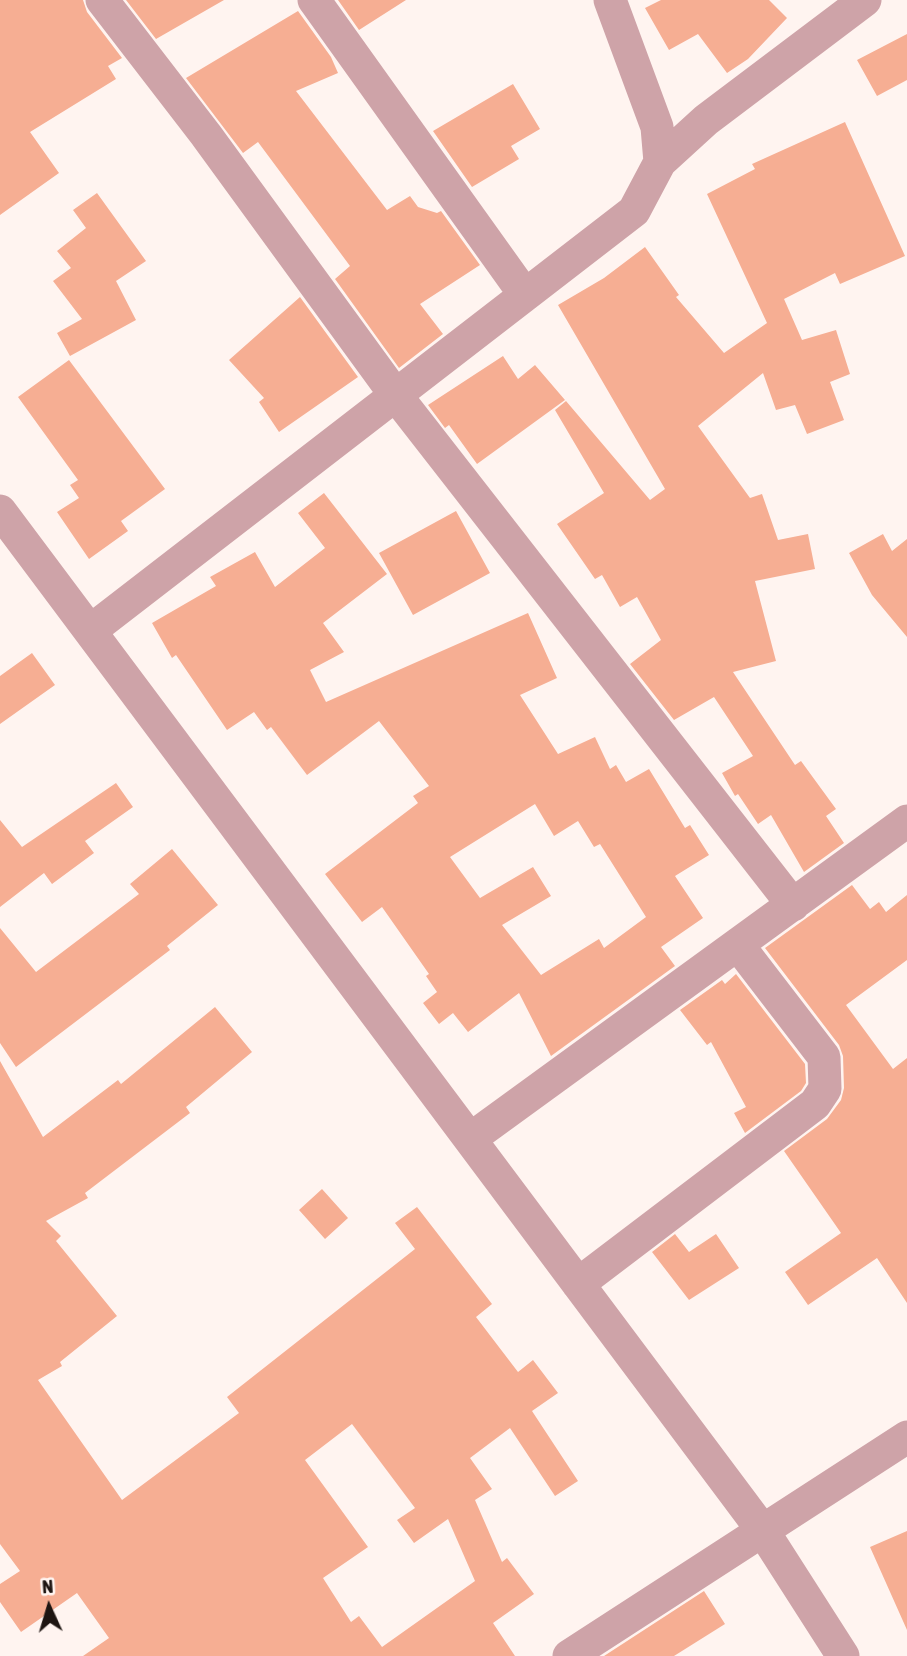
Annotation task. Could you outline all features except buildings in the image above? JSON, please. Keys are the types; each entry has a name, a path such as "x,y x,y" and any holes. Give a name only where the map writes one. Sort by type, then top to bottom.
{"street":[{"path":"102,0 206,135 394,393 793,905"},
{"path":"314,0 525,295"},
{"path":"610,0 657,127 660,162"},
{"path":"90,631 394,393 634,211 660,162 706,120 865,0"},
{"path":"0,511 762,1531 843,1656"},
{"path":"470,1139 907,821"},
{"path":"578,1284 815,1104 825,1089 824,1057 738,945"},
{"path":"569,1656 907,1437"}]}
